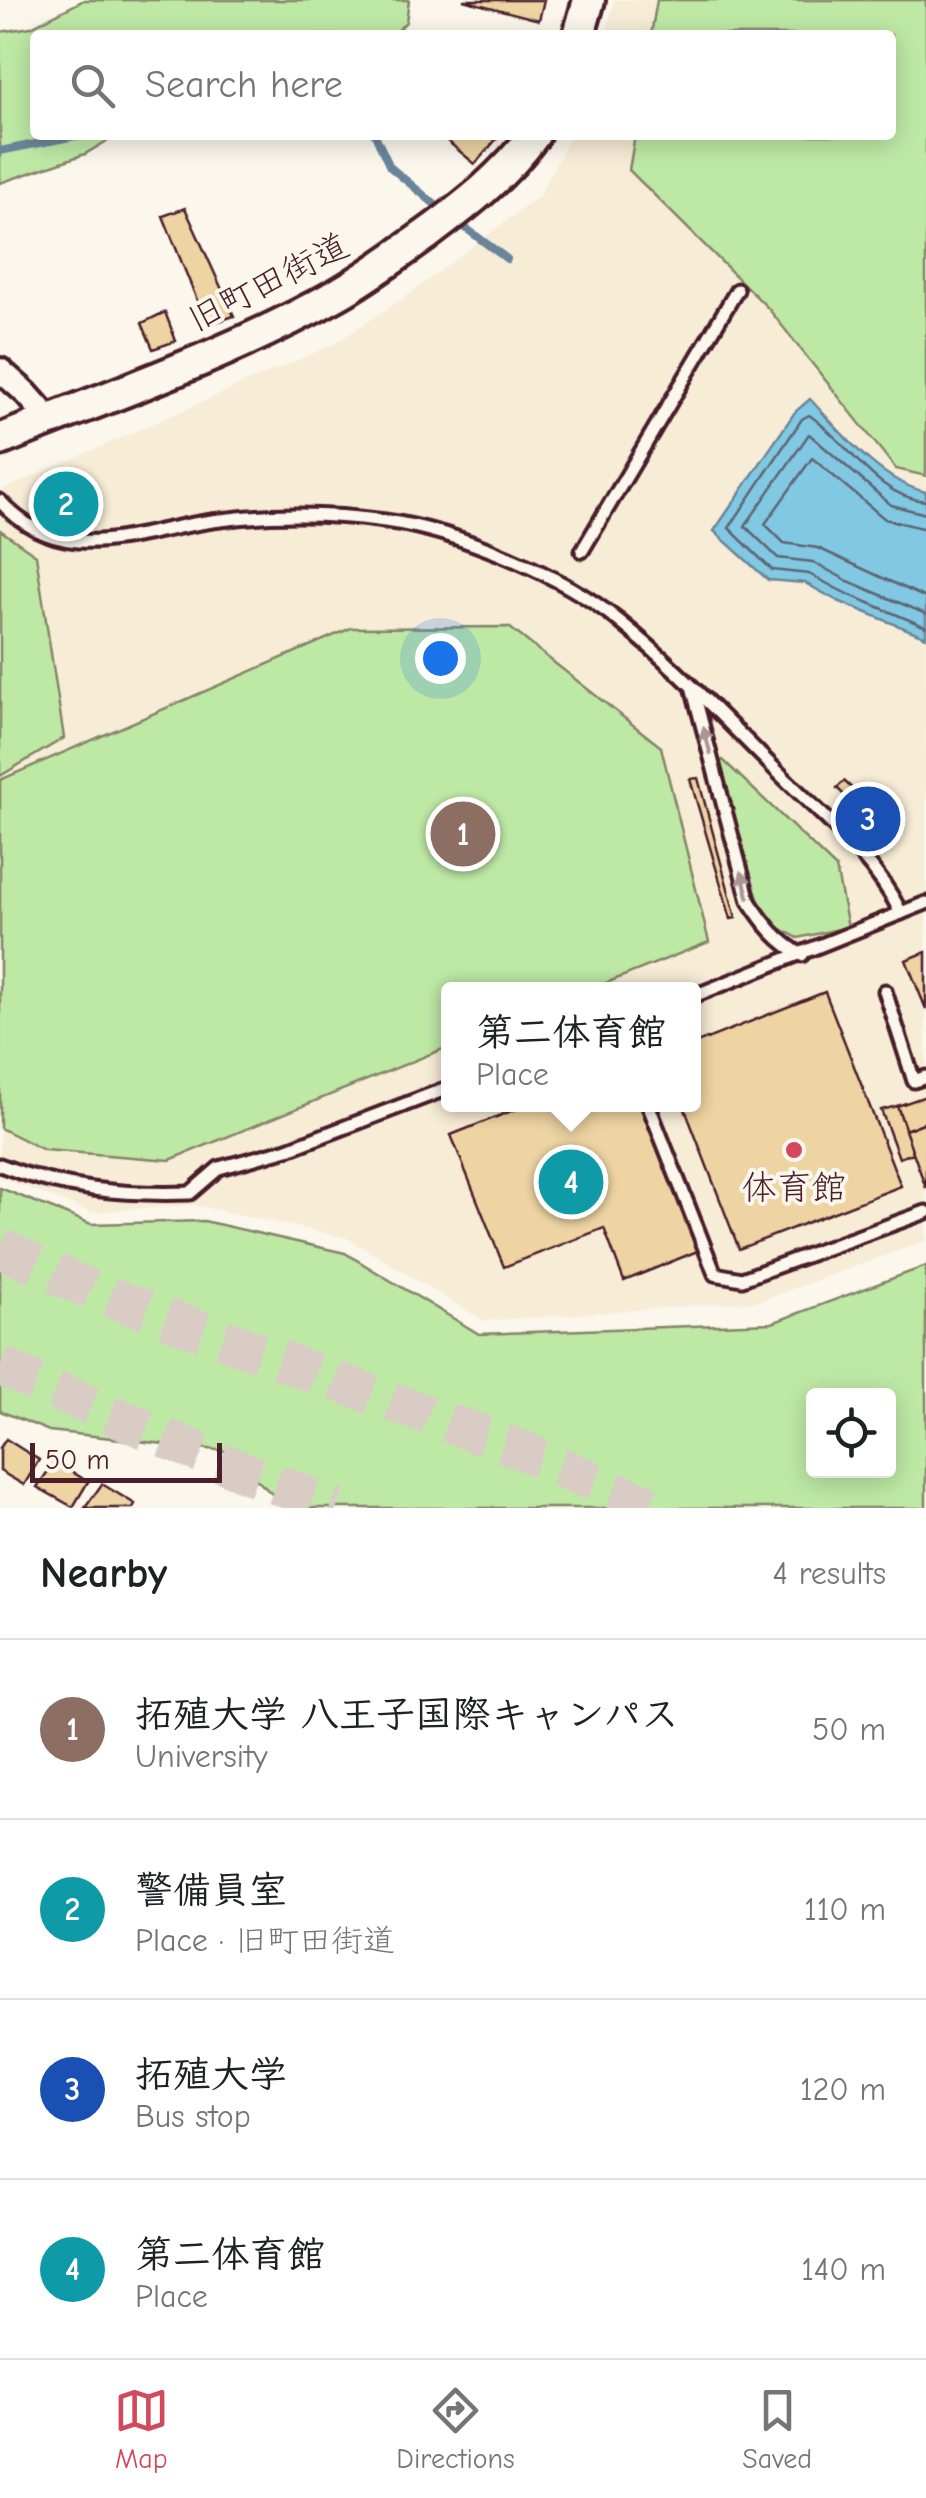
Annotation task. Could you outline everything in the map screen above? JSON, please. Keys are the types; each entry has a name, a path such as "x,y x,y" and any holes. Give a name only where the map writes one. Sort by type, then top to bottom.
{"street":[{"path":"581,30 589,0"},
{"name":"旧町田街道","path":"0,440 296,316 375,271 441,224 508,167 530,140"},
{"path":"0,370 50,420"}],"lane":[{"path":"582,551 737,290"},
{"path":"0,501 13,516 37,532 66,541 107,542 210,521 303,513 389,521 451,538 541,571 617,619 692,689 872,865 901,913"},
{"path":"692,689 749,901 765,926 802,955"},
{"path":"701,993 926,903"},
{"path":"885,991 914,1082 926,1077"},
{"path":"0,1165 59,1184 102,1192 190,1193 220,1168 288,1149 441,1091"},
{"path":"651,1112 714,1274 742,1279 926,1212"}],"shaded area":[{"path":"614,0 926,0 926,1241 759,1301 484,1321 347,1238 194,1205 90,1212 0,1177 0,491 334,344 410,294 539,196 568,140 896,140 896,30 607,30"}],"green space":[{"path":"84,0 409,0 406,22 398,30 30,30 30,140 109,140 85,154 0,183 0,32 31,27"},
{"path":"657,0 926,0 926,476 896,469 768,308 629,170 634,140 896,140 896,30 652,30"},
{"path":"0,530 36,555 64,738 0,776"},
{"path":"509,627 661,747 709,942 609,982 441,982 441,1050 170,1160 44,1150 0,1128 0,780 351,628"},
{"path":"723,760 836,868 848,927 798,938 778,927 759,902 717,765"},
{"path":"0,1188 91,1224 204,1221 345,1253 479,1334 772,1323 926,1266 926,1508 287,1508 226,1451 49,1431 0,1411"}],"water":[{"path":"810,399 877,467 926,492 926,637 805,583 768,580 714,531 795,412"}],"building":[{"path":"463,0 544,0 539,20"},
{"path":"446,140 496,140 475,164"},
{"path":"185,208 234,316 207,325 163,216"},
{"path":"165,312 176,341 153,349 142,323"},
{"path":"76,491 79,513 56,515 53,494"},
{"path":"698,778 736,918 731,919 690,779"},
{"path":"844,781 873,808 865,816 837,788"},
{"path":"926,952 926,1009 906,960"},
{"name":"体育館","path":"825,992 901,1186 739,1249 686,1112 701,1112 701,1041"},
{"path":"926,1096 926,1122 905,1130 897,1106"},
{"path":"897,1106 914,1153 899,1158 881,1110"},
{"path":"509,1112 645,1112 700,1250 624,1281 604,1228 504,1267 451,1135"},
{"path":"926,1122 926,1188 905,1130"},
{"path":"6,1439 39,1460 24,1485 0,1471 0,1448"},
{"path":"55,1461 88,1482 73,1507 37,1487"},
{"path":"102,1484 135,1504 133,1508 85,1508"}],"waterway":[{"path":"0,151 55,140"},
{"path":"377,140 390,167 444,212"},
{"path":"455,220 507,259"}],"tunnel":[{"path":"0,1248 91,1290 519,1449 655,1508"},
{"path":"0,1366 337,1508"}],"place":[{"name":"警備員室","path":"66,504"},
{"name":"拓殖大学","path":"868,819"},
{"name":"拓殖大学 八王子国際キャンパス","path":"463,834"},
{"name":"体育館","path":"794,1150"},
{"name":"第二体育館","path":"571,1182"}]}
